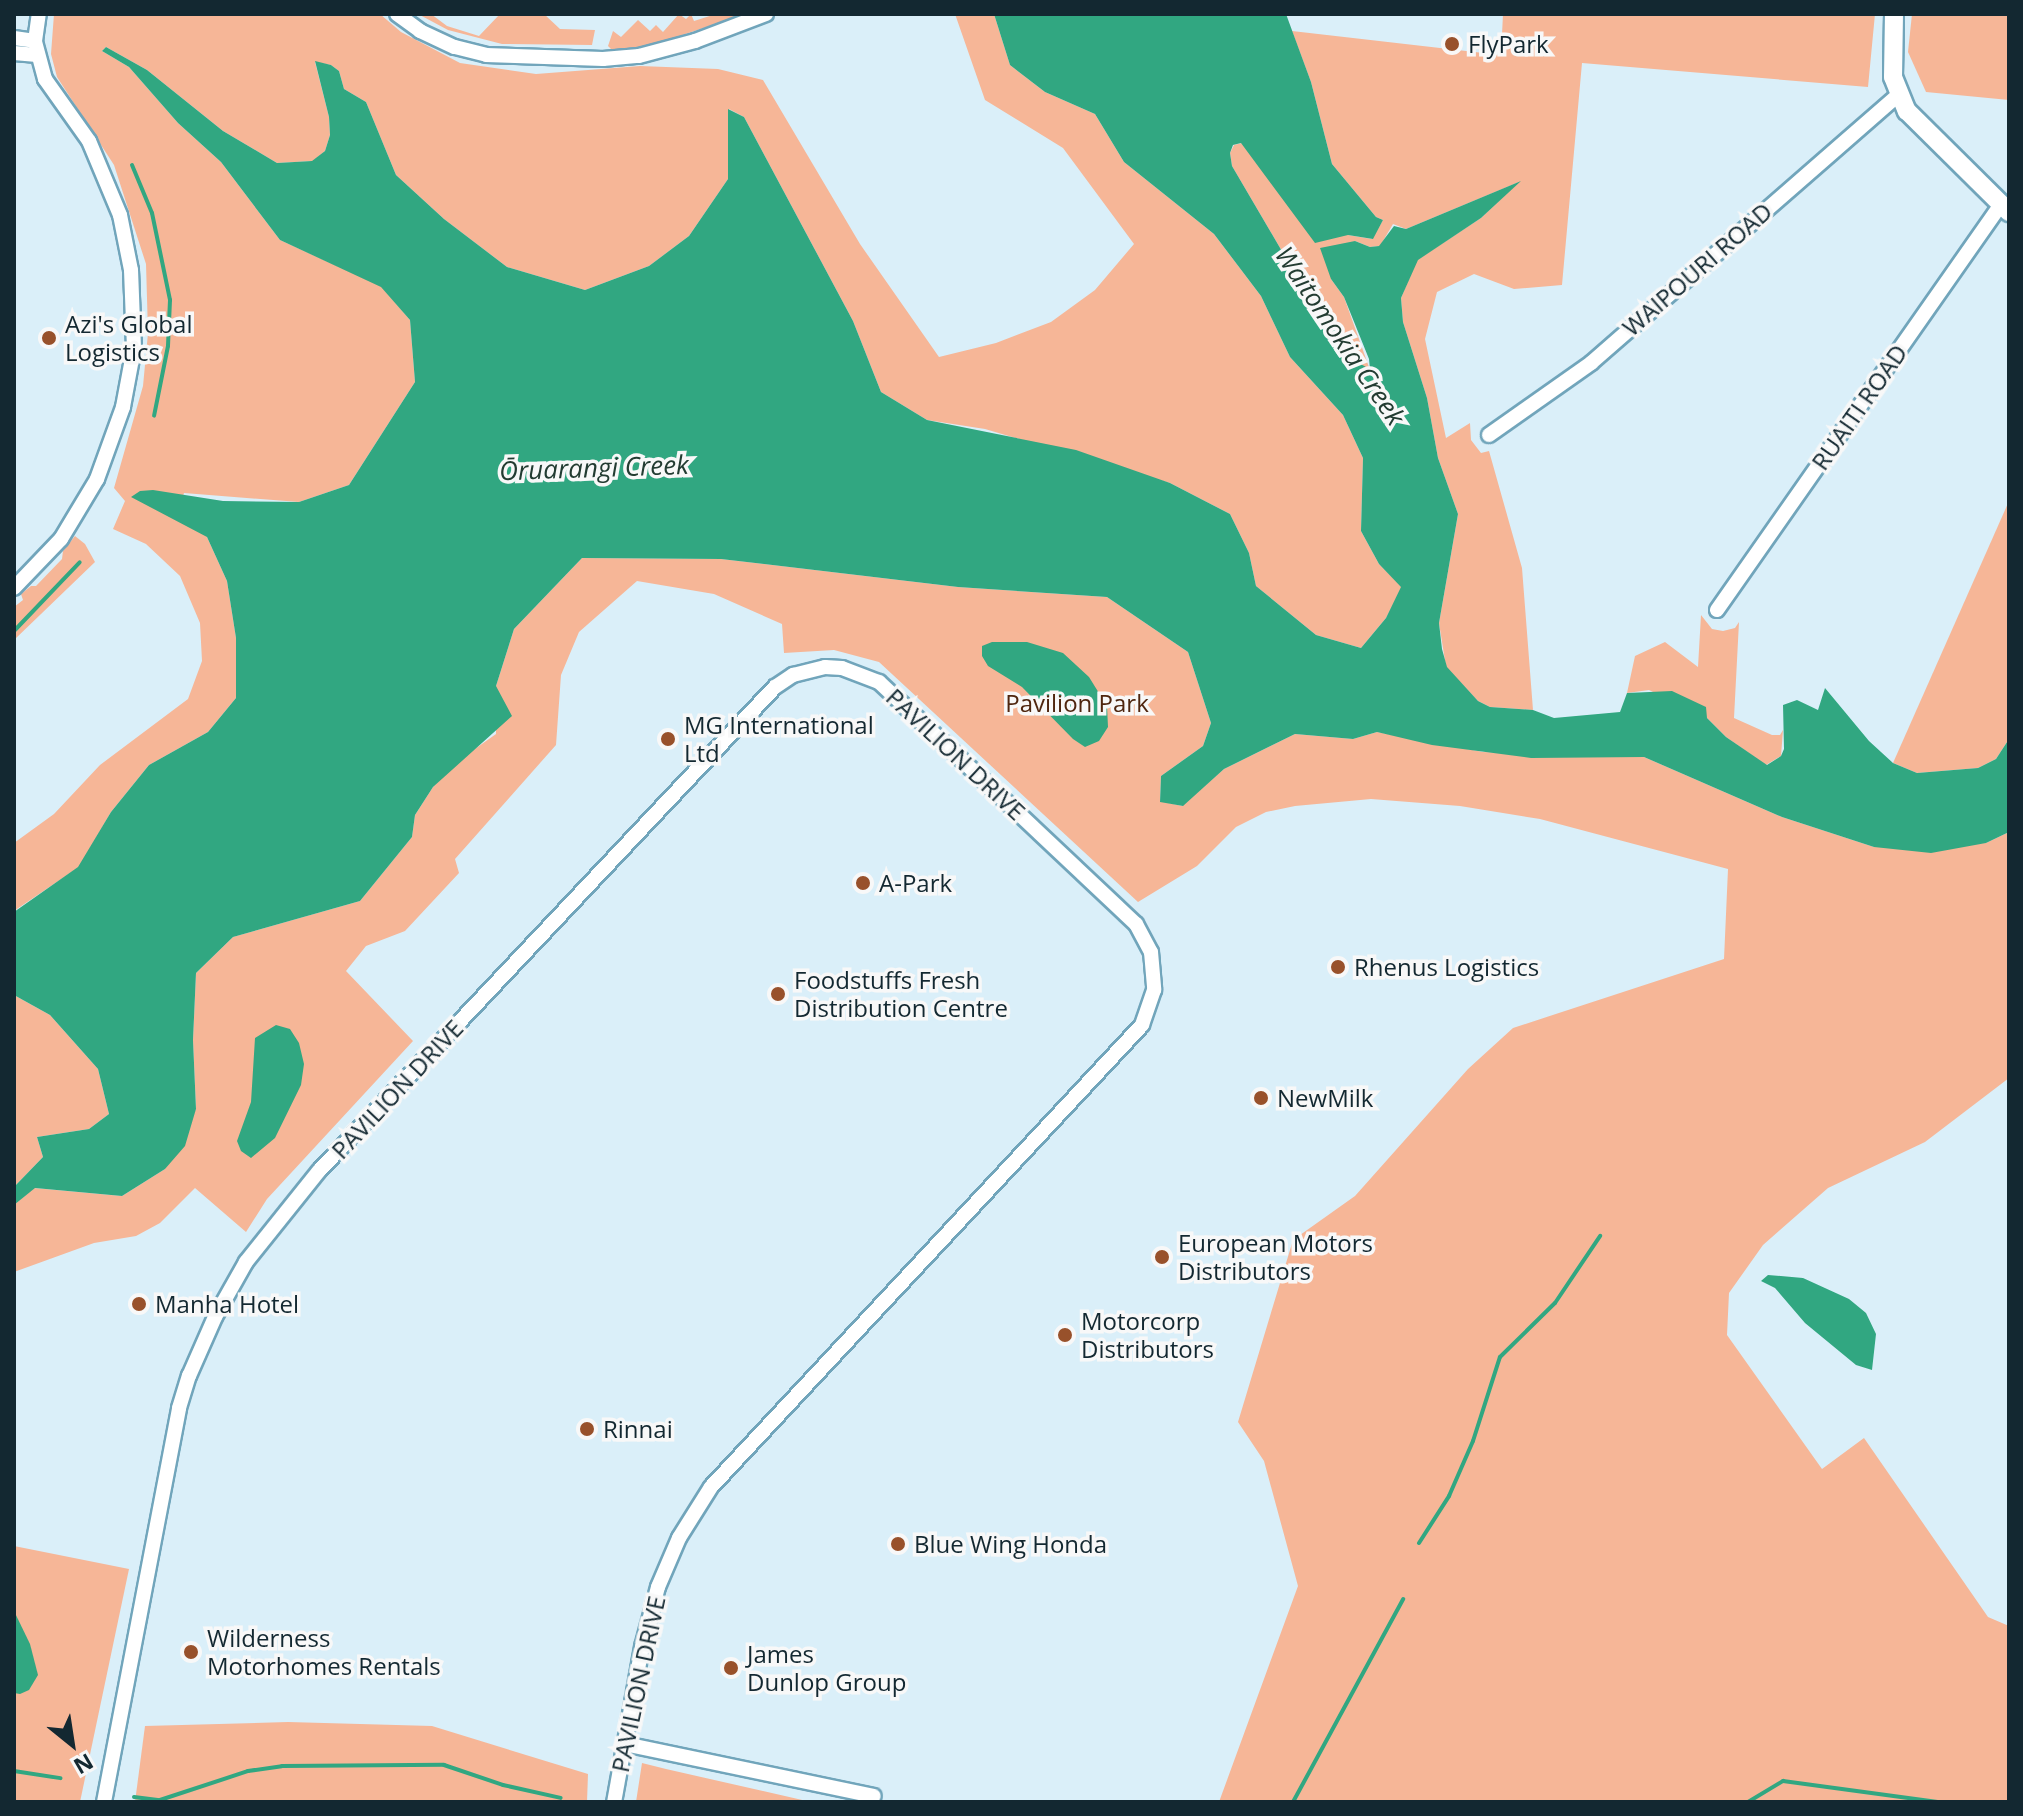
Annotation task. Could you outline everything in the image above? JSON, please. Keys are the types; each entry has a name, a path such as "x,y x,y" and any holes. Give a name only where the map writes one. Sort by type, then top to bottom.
{"street":[{"path":"14,588 61,539 97,479 123,407 134,348 131,270 120,215 89,141 45,79 36,48 39,14"},
{"path":"397,14 443,42 486,55 603,59 639,56 695,41 766,14"},
{"path":"1894,14 1892,66 1898,95 1919,127 2005,208"},
{"path":"14,38 36,48"},
{"path":"14,53 36,48"},
{"name":"WAIPOURI ROAD","path":"1489,435 1591,363 1898,95"},
{"name":"RUAITI ROAD","path":"1717,610 2005,208"},
{"name":"PAVILION DRIVE","path":"104,1802 179,1408 189,1376 215,1317 246,1262 319,1171 775,687 793,675 825,667 842,668 879,682 1136,924 1151,952 1154,990 1142,1025 711,1487 679,1538 658,1587 642,1647 614,1802"},
{"path":"625,1744 874,1796"}],"green space":[{"path":"54,14 380,14 401,32 460,63 536,74 640,66 718,69 763,80 860,244 939,357 996,343 1051,322 1095,290 1134,244 1063,148 985,100 955,14 994,14 1010,65 1045,92 1095,114 1124,162 1214,234 1261,296 1290,357 1343,415 1363,458 1361,531 1379,564 1402,587 1386,618 1361,648 1316,635 1256,586 1249,553 1230,514 1170,483 985,429 927,420 881,392 853,321 744,117 729,109 728,179 689,236 649,266 585,290 507,267 444,219 396,175 366,102 344,89 339,71 331,65 315,62 329,117 330,135 325,151 313,161 277,163 223,131 147,70 106,47 102,51 129,67 178,123 221,162 280,240 381,286 410,320 415,382 349,485 299,502 184,493 182,500 207,537 227,581 236,638 236,698 208,732 149,765 111,812 79,867 14,911 14,843 54,814 100,765 188,699 202,661 200,623 180,576 146,544 113,529 125,501 114,488 143,386 148,333 146,264 114,165 57,77 51,54"},
{"path":"418,14 431,14 447,26 479,36 500,14 544,14 560,29 595,30 592,45 502,44 448,30"},
{"path":"679,14 686,19 691,14 694,21 716,14 746,14 655,44 623,50 612,50 608,46 613,31 621,37 638,20 650,31 656,25 663,32"},
{"path":"1503,14 1875,14 1868,87 1582,63 1562,285 1514,289 1474,274 1437,292 1425,339 1446,438 1470,423 1471,440 1481,453 1489,451 1522,568 1533,710 1490,707 1478,701 1446,667 1439,623 1458,514 1438,458 1427,398 1403,322 1401,298 1417,260 1481,218 1519,182 1406,229 1393,224 1380,246 1370,247 1355,241 1331,279 1344,297 1370,370 1353,360 1345,349 1340,329 1317,311 1232,166 1230,153 1234,145 1242,143 1281,195 1348,235 1372,239 1383,220 1376,217 1332,164 1311,82 1292,31 1501,55"},
{"path":"1912,14 2009,14 2009,100 1926,92 1908,52"},
{"path":"2009,501 2009,739 1996,759 1978,768 1917,773 1893,763"},
{"path":"75,536 85,544 95,562 14,640 14,607 23,600 21,594 36,586 62,559 63,551"},
{"name":"Pavilion Park","path":"582,558 721,559 958,587 1107,597 1188,652 1211,723 1203,746 1161,776 1160,801 1182,806 1224,769 1295,734 1353,739 1377,732 1483,752 1644,757 1782,817 1874,847 1986,843 2009,832 2009,1078 1925,1142 1828,1188 1763,1245 1729,1293 1727,1335 1822,1469 1864,1438 1988,1617 2009,1626 2009,1802 1219,1802 1298,1586 1264,1461 1238,1422 1293,1240 1355,1196 1468,1069 1513,1028 1724,959 1728,869 1540,819 1460,806 1371,799 1266,812 1236,827 1197,866 1138,902 879,662 834,650 784,653 782,624 714,594 637,581 579,632 561,675 556,745 455,859 459,873 405,931 366,946 346,971 413,1041 267,1199 246,1232 195,1188 160,1223 136,1236 94,1243 14,1272 14,1205 34,1188 122,1196 165,1169 196,1109 193,1040 196,973 233,937 360,901 412,837 415,815 433,787 458,761 496,734 496,686 514,629"},
{"path":"1701,615 1712,629 1723,631 1735,628 1739,622 1734,718 1772,735 1780,735 1783,730 1781,756 1766,765 1726,737 1707,718 1649,690 1627,693 1635,656 1665,642 1698,667"},
{"path":"14,995 50,1015 98,1069 109,1114 89,1129 37,1137 43,1157 14,1187"},
{"path":"14,1546 129,1569 80,1802 14,1802"},
{"path":"288,1722 432,1726 588,1774 587,1802 135,1802 145,1726"},
{"path":"642,1763 666,1769 811,1802 636,1802"}],"water":[{"name":"Waitomokia Creek","path":"994,14 1286,14 1311,82 1332,164 1376,217 1383,220 1373,239 1348,235 1315,243 1241,143 1233,145 1230,153 1232,166 1317,311 1340,329 1345,349 1353,360 1370,369 1369,359 1344,297 1331,279 1320,248 1355,241 1370,247 1379,246 1394,226 1406,229 1521,181 1481,218 1418,260 1401,298 1403,322 1427,398 1438,458 1458,514 1439,623 1442,649 1447,667 1478,701 1490,707 1533,710 1554,718 1620,712 1627,693 1672,691 1706,707 1707,718 1726,737 1767,765 1781,756 1784,749 1783,705 1797,700 1818,710 1825,688 1869,741 1893,763 1917,773 1978,768 1996,759 2009,739 2009,832 1986,843 1931,853 1874,847 1782,817 1644,757 1531,758 1432,745 1377,732 1353,739 1295,734 1224,769 1183,806 1160,802 1161,776 1203,746 1211,723 1188,652 1107,597 958,587 721,559 582,558 514,629 496,686 512,716 433,787 415,815 412,837 360,901 233,937 196,973 193,1040 196,1109 185,1146 165,1169 122,1196 35,1188 14,1205 14,1187 43,1157 37,1137 89,1129 109,1114 98,1069 50,1015 14,995 14,912 78,867 111,812 149,765 208,732 236,698 236,638 227,581 207,537 131,497 140,491 153,490 223,501 299,502 349,485 415,382 410,320 381,287 280,240 221,162 178,123 129,67 102,51 106,47 147,70 223,131 277,163 312,161 325,151 330,135 329,117 315,61 331,65 339,71 344,89 366,102 396,175 444,219 507,267 585,290 649,266 689,236 728,179 728,109 744,117 853,321 881,392 927,420 1076,450 1170,483 1230,514 1249,553 1256,586 1316,635 1361,648 1386,618 1401,587 1379,564 1361,531 1363,458 1343,415 1290,357 1261,296 1214,234 1124,162 1095,114 1045,92 1010,65"},
{"path":"992,642 1027,642 1063,653 1089,677 1107,706 1108,727 1099,741 1085,747 1073,739 1022,687 988,666 982,656 982,646"},
{"path":"276,1025 290,1029 299,1043 304,1064 301,1085 275,1138 251,1158 241,1151 237,1141 251,1102 255,1038"},
{"path":"1768,1275 1803,1278 1849,1299 1866,1313 1876,1334 1872,1370 1856,1365 1805,1323 1775,1288 1761,1281"},
{"path":"14,1611 30,1644 38,1675 29,1690 20,1694 14,1693"}],"waterway":[{"path":"132,165 152,213 170,300 168,346 154,416"},
{"path":"14,631 80,562"},
{"path":"1419,1543 1449,1496 1473,1441 1500,1357 1555,1303 1600,1236"},
{"path":"1293,1802 1403,1599"},
{"name":"Ōruarangi Creek","path":"134,1797 160,1800 248,1771 282,1766 444,1765 503,1785 561,1798"},
{"name":"Ōruarangi Creek","path":"14,1771 60,1778"},
{"path":"1748,1802 1783,1781 1938,1802"}],"place":[{"name":"FlyPark","path":"1452,44"},
{"name":"Azi's Global Logistics","path":"49,338"},
{"name":"MG International Ltd","path":"668,739"},
{"name":"A-Park","path":"863,883"},
{"name":"Rhenus Logistics","path":"1338,967"},
{"name":"Foodstuffs Fresh Distribution Centre","path":"778,994"},
{"name":"NewMilk","path":"1261,1098"},
{"name":"European Motors Distributors","path":"1162,1257"},
{"name":"Manha Hotel","path":"139,1304"},
{"name":"Motorcorp Distributors","path":"1065,1335"},
{"name":"Rinnai","path":"587,1429"},
{"name":"Blue Wing Honda","path":"898,1544"},
{"name":"Wilderness Motorhomes Rentals","path":"191,1652"},
{"name":"James Dunlop Group","path":"731,1668"}]}
